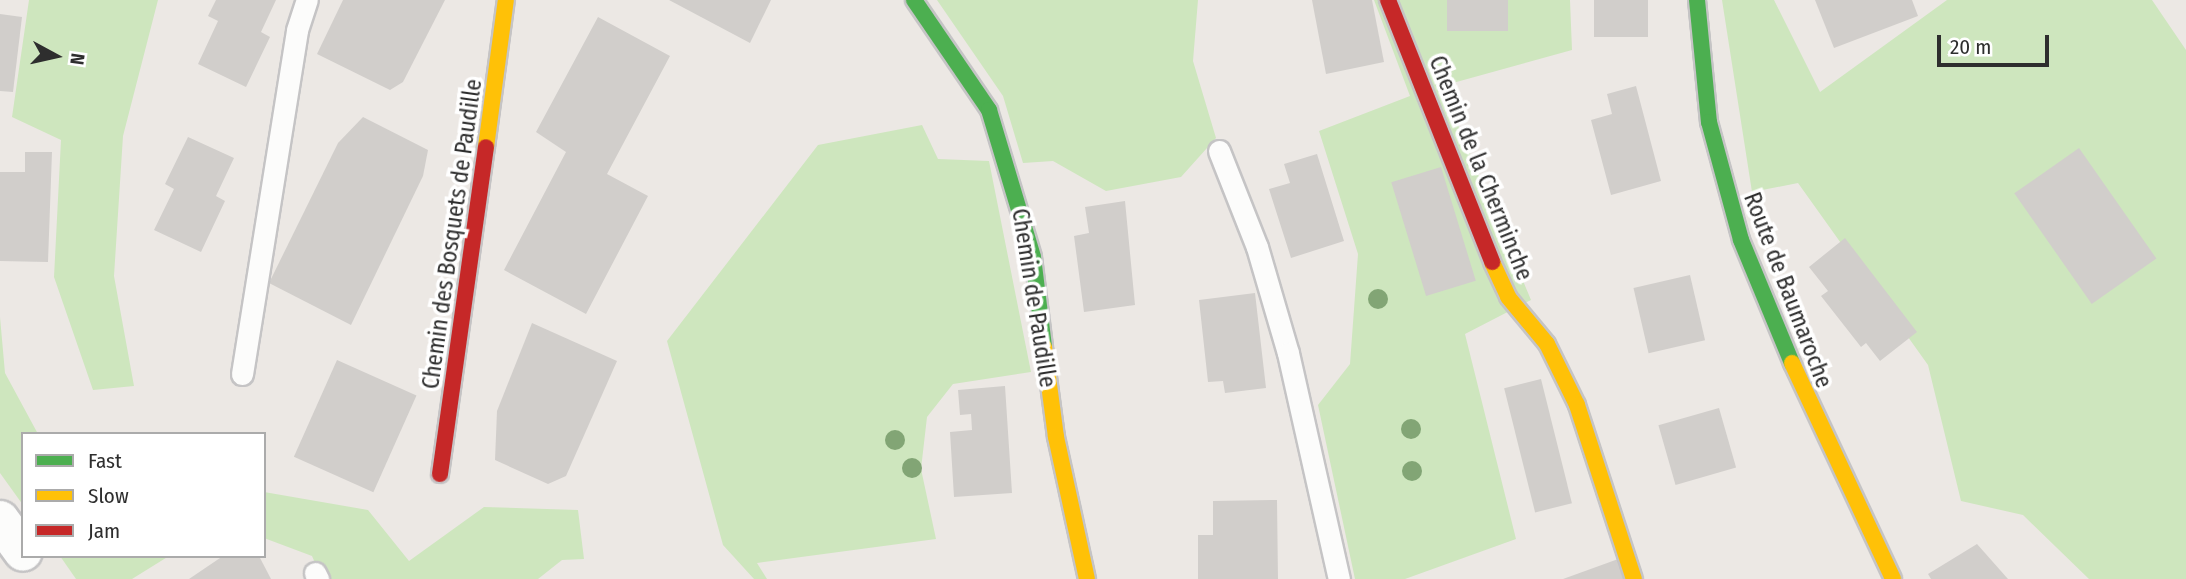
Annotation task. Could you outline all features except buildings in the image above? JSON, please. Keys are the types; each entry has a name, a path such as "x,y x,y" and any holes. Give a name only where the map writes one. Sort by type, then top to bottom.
{"street":[{"name":"Chemin des Bosquets de Paudille","path":"440,474 506,0"},
{"name":"Chemin de Paudille","path":"914,0 989,110 1017,194 1032,257 1056,438 1087,579"},
{"name":"Chemin de la Cherminche","path":"1388,0 1490,260 1508,297 1547,344 1577,405 1634,579"},
{"name":"Route de Baumaroche","path":"1697,0 1709,122 1741,240 1809,406 1893,579"},
{"path":"0,520 21,549"},
{"path":"27,558 42,579"}],"lane":[{"path":"242,374 297,30 307,0"},
{"path":"1219,151 1257,247 1288,353 1339,579"}],"green space":[{"path":"29,0 158,0 123,136 114,276 134,386 93,390 54,277 61,140 12,117"},
{"path":"937,0 1198,0 1193,61 1216,138 1181,177 1106,191 1053,161 1023,163 1003,96"},
{"path":"1374,0 1570,0 1572,50 1442,86 1531,300 1465,334 1516,539 1405,579 1355,579 1318,405 1350,364 1358,254 1319,131 1410,96"},
{"path":"1722,0 1774,0 1820,92 1947,0 2152,0 2186,50 2186,579 2089,579 2023,515 1961,501 1928,365 1798,183 1752,192"},
{"path":"922,125 938,159 989,161 1031,372 953,384 927,417 921,469 936,539 757,563 767,579 754,579 723,545 667,341 818,145"},
{"path":"0,317 5,373 37,432 21,432 21,502 0,473"},
{"path":"266,492 368,510 409,561 484,507 578,510 584,559 562,560 538,579 322,579 312,556 266,539"},
{"path":"61,558 166,558 132,579 76,579"}],"traffic: fast":[{"path":"914,0 989,110 1033,257 1044,347"},
{"path":"1697,0 1709,122 1741,240 1792,363"}],"traffic: slow":[{"path":"486,147 506,0"},
{"path":"1492,262 1508,297 1547,344 1577,405 1634,579"},
{"path":"1044,347 1056,437 1087,579"},
{"path":"1792,363 1893,579"}],"traffic: jam":[{"path":"1388,0 1492,262"},
{"path":"440,474 486,147"}]}
